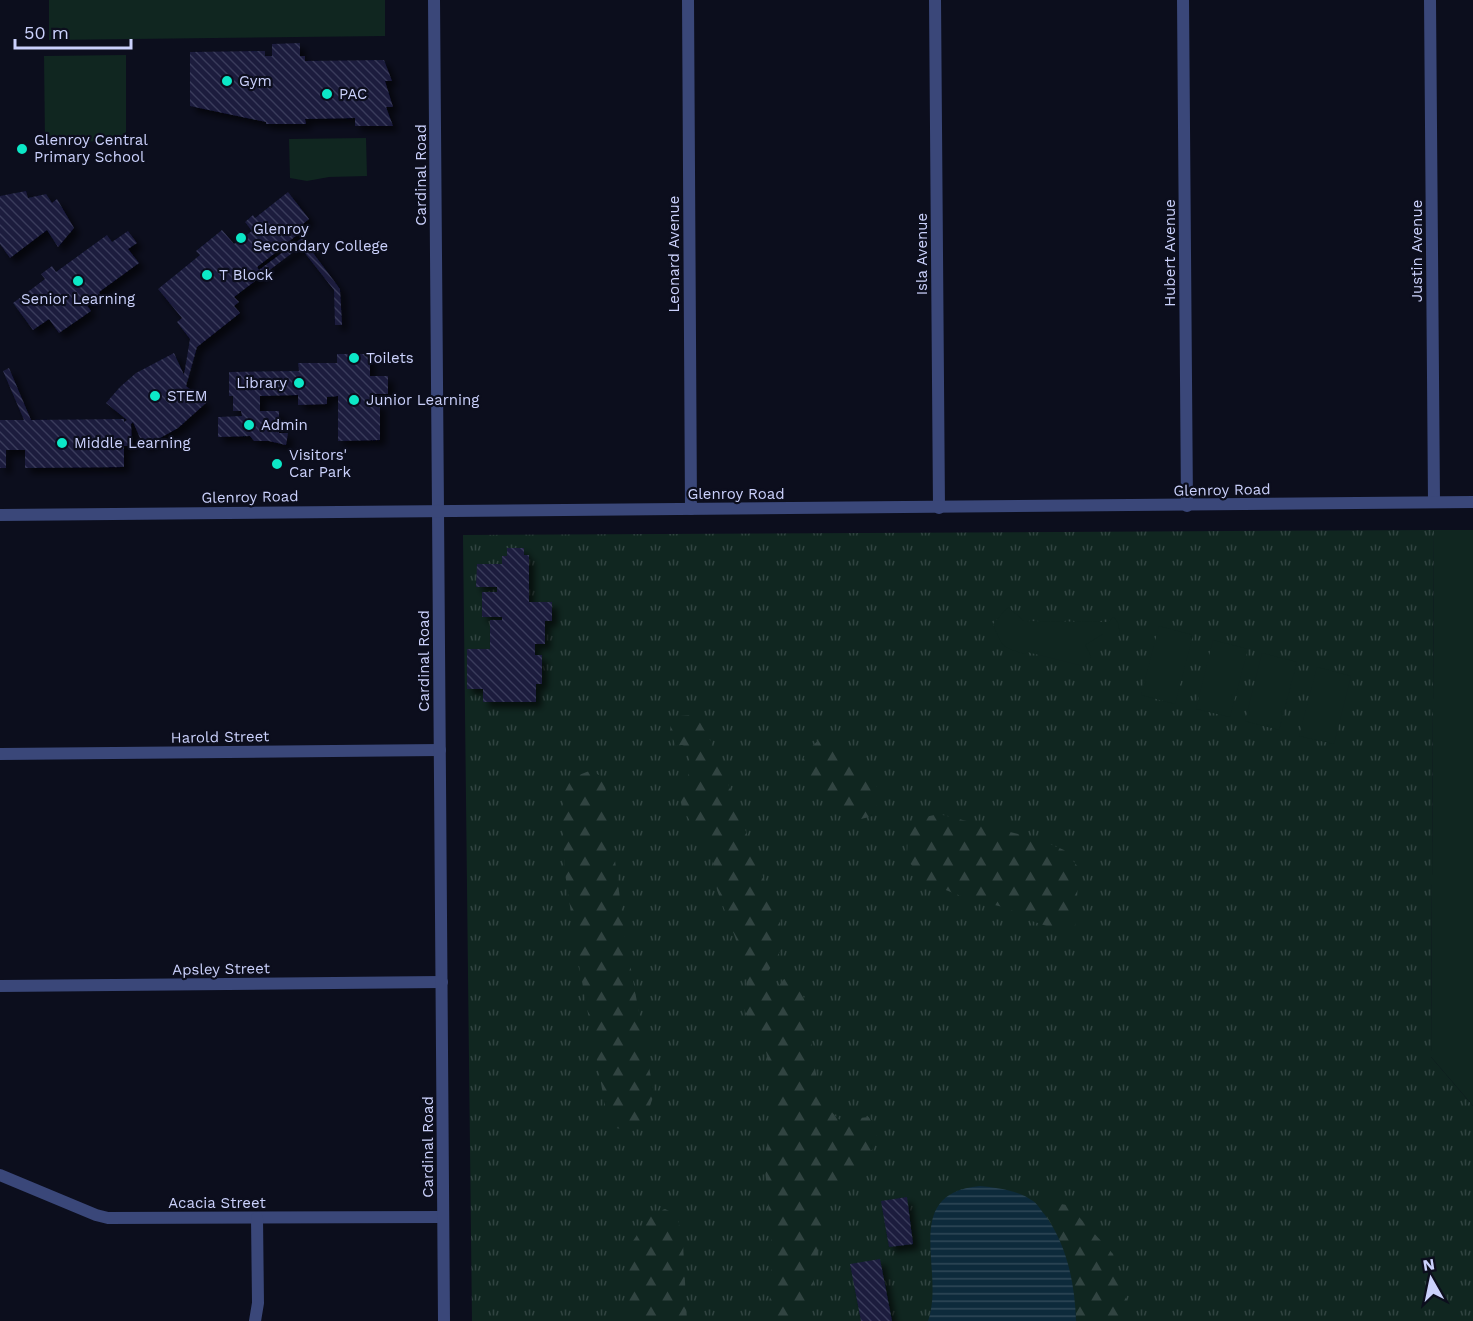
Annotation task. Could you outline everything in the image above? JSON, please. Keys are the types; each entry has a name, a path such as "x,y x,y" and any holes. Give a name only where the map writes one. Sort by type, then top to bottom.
{"street":[{"name":"Cardinal Road","path":"434,0 444,1321"},
{"name":"Leonard Avenue","path":"688,0 691,509"},
{"name":"Isla Avenue","path":"935,0 939,507"},
{"name":"Hubert Avenue","path":"1183,0 1186,506"},
{"name":"Justin Avenue","path":"1430,0 1434,502"},
{"name":"Glenroy Road","path":"0,515 1473,502"},
{"name":"Harold Street","path":"0,754 440,750"},
{"name":"Apsley Street","path":"0,986 442,982"},
{"name":"Acacia Street","path":"0,1175 108,1218 443,1217"},
{"path":"255,1321 258,1303 257,1218"}],"green space":[{"path":"49,0 385,0 385,36 49,40"},
{"path":"126,55 126,141 45,142 44,56"},
{"path":"366,138 367,176 329,177 307,181 290,178 289,139"},
{"path":"1434,530 1431,1057 1473,1106 1473,1321 472,1321 463,535"},
{"path":"1434,530 1473,530 1473,1106 1431,1057"},
{"path":"1008,607 1024,621 1108,622 1114,617 1120,634 1103,634 1085,645 1091,658 1083,666 1027,652 1026,654 1007,648 999,638 993,624"},
{"path":"1159,626 1193,635 1175,704 1141,695"},
{"path":"1213,640 1248,649 1230,717 1196,709"},
{"path":"1262,653 1297,662 1279,730 1245,721"},
{"path":"1317,667 1351,676 1334,744 1299,736"},
{"path":"691,715 699,721 714,747 780,922 781,950 766,975 766,985 770,990 778,987 784,979 795,979 806,1005 818,1083 830,1110 840,1120 869,1117 878,1128 875,1146 826,1208 818,1247 809,1321 765,1321 771,1293 771,1239 764,1157 775,1105 766,1051 751,1028 745,1011 747,977 717,890 712,855 682,808 679,793 686,784 690,755 686,747 676,746 670,732 671,721 680,716"},
{"path":"819,740 828,740 853,757 874,779 878,800 873,816 861,819 799,778 804,757"},
{"path":"589,771 599,775 605,784 625,937 654,1094 649,1109 638,1128 627,1130 616,1128 606,1110 578,960 565,873 562,810 565,791 572,778"},
{"path":"939,814 1038,839 1064,850 1079,868 1075,927 1061,931 1032,921 1007,908 966,898 928,883 907,860 908,832 925,817"},
{"path":"1052,1203 1068,1205 1113,1254 1133,1321 1076,1321 1076,1306 1057,1231 1039,1208"},
{"path":"665,1209 677,1215 683,1243 687,1321 626,1321 626,1282 631,1244 651,1214"}],"water":[{"path":"980,1186 1021,1194 1035,1202 1045,1215 1059,1239 1068,1265 1074,1293 1076,1321 928,1321 932,1301 930,1237 933,1219 940,1203 955,1192"}],"building":[{"name":"PAC","path":"300,43 300,56 305,56 305,61 384,60 392,81 385,81 393,107 386,107 393,126 355,126 355,118 305,119 306,124 266,124 266,122 190,106 190,52 265,51 265,56 272,56 272,44"},
{"path":"26,191 28,198 46,194 52,203 57,199 74,228 58,247 47,230 10,258 0,244 0,196"},
{"path":"288,192 309,219 298,228 301,232 283,246 280,242 272,248 275,253 257,267 259,270 302,238 340,289 342,325 335,325 334,290 300,247 234,297 239,302 234,306 240,313 197,347 186,386 206,403 178,428 144,447 133,422 131,424 132,446 124,446 124,467 25,468 25,450 6,450 6,468 0,468 0,420 24,420 3,371 9,368 31,420 124,419 124,422 127,420 106,403 136,373 174,353 184,375 190,339 177,322 182,318 158,289 200,255 196,251 222,230 234,244 252,231 245,222 253,215 255,218"},
{"name":"Senior Learning","path":"128,231 137,243 128,249 139,263 86,304 91,311 59,333 49,319 33,330 13,303 45,279 41,274 52,266 56,272 107,235 112,242"},
{"path":"337,354 370,354 370,376 388,376 388,394 370,394 370,403 380,403 380,440 338,441 338,396 327,397 327,404 298,405 298,395 260,396 260,411 279,411 279,433 288,433 286,445 269,441 254,441 250,436 218,437 218,417 242,416 241,411 233,411 233,396 229,396 229,372 299,371 298,363 337,363"},
{"path":"507,548 524,548 524,555 529,555 529,602 552,602 552,621 545,621 545,644 535,644 535,655 542,655 542,684 536,684 536,702 483,702 483,689 467,689 467,649 490,649 490,620 502,620 502,617 482,617 482,592 497,592 497,587 476,587 477,564 502,564 502,556 507,556"},
{"path":"907,1197 913,1244 889,1247 881,1201"},
{"path":"880,1259 892,1321 861,1321 850,1264"}],"place":[{"name":"Gym","path":"227,81"},
{"name":"PAC","path":"327,94"},
{"name":"Glenroy Central Primary School","path":"22,149"},
{"name":"Glenroy Secondary College","path":"241,238"},
{"name":"T Block","path":"207,275"},
{"name":"Senior Learning","path":"78,281"},
{"name":"Toilets","path":"354,358"},
{"name":"Library","path":"299,383"},
{"name":"STEM","path":"155,396"},
{"name":"Junior Learning","path":"354,400"},
{"name":"Admin","path":"249,425"},
{"name":"Middle Learning","path":"62,443"},
{"name":"Visitors' Car Park","path":"277,464"}]}
